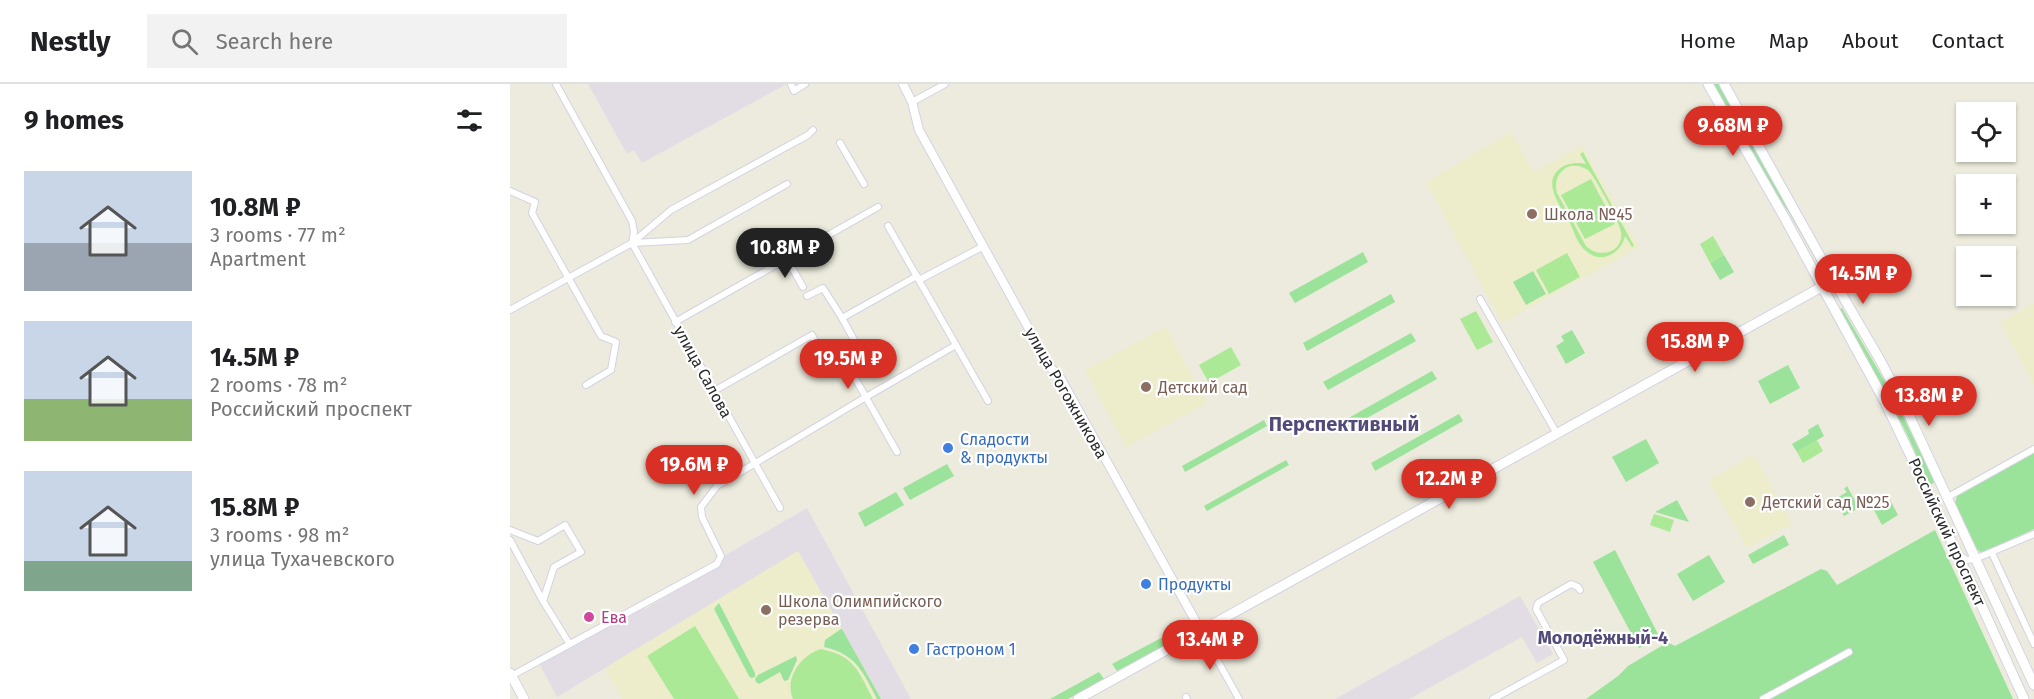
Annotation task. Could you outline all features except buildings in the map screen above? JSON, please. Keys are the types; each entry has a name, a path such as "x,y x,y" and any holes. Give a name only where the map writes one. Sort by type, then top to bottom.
{"main road":[{"name":"Российский проспект","path":"1708,84 1815,272 1821,287 1885,402 2024,699"},
{"name":"Российский проспект","path":"1725,84 1880,360 1948,497 2034,685"},
{"path":"1078,699 1834,280"},
{"path":"511,674 524,699"}],"street":[{"name":"улица Салова","path":"556,84 632,221 632,243 780,508"},
{"path":"792,87 805,84"},
{"name":"улица Рогожникова","path":"903,84 912,102 919,130 982,247 1050,367 1061,379 1239,699"},
{"path":"912,102 945,84"},
{"path":"510,310 632,243 671,210 808,135 813,130"},
{"path":"840,143 864,184"},
{"path":"632,243 688,240 787,184"},
{"path":"510,191 535,201 532,213 601,336 616,342 610,370 586,385"},
{"path":"675,322 878,207"},
{"path":"888,226 988,401"},
{"path":"842,318 982,247"},
{"path":"787,259 803,287"},
{"path":"807,296 823,288 842,318 859,348 843,357 897,452"},
{"path":"1480,299 1557,434"},
{"path":"714,391 812,335 816,343"},
{"path":"511,674 717,564 721,556 702,517 701,507 717,486 956,345"},
{"path":"1948,497 2034,448"},
{"path":"510,530 538,541 565,525 580,552 554,567 543,601"},
{"path":"1955,551 1966,560 1975,559 2034,534"},
{"path":"510,540 569,643"},
{"path":"1989,554 1982,565 1990,586"},
{"path":"1989,554 2034,644"},
{"path":"1493,699 1564,660 1536,609 1538,603 1571,584 1580,590"},
{"path":"1763,699 1850,652"}],"shaded area":[{"path":"588,84 787,84 642,163 634,150 627,154"},
{"name":"Школа №45","path":"1511,132 1534,172 1582,145 1639,247 1502,323 1426,182"},
{"path":"2034,303 2034,385 2000,322"},
{"name":"Детский сад","path":"1166,327 1207,403 1126,447 1085,370"},
{"name":"Детский сад №25","path":"1754,455 1792,524 1747,548 1709,480"},
{"path":"807,508 911,699 881,699 798,552 557,697 539,663 639,609 647,608 720,564 724,556"},
{"name":"Школа Олимпийского резерва","path":"798,551 881,699 622,699 605,668"},
{"path":"1520,596 1553,654 1537,663 1522,637 1409,699 1335,699"}],"green space":[{"path":"1714,84 1720,84 1823,266 1820,267 1775,193"},
{"path":"1583,152 1634,246 1632,247 1625,236 1615,252 1598,257 1586,251 1578,242 1556,198 1552,183 1557,171 1561,168 1573,163 1586,164 1580,154","holes":["1570,166 1579,166 1588,170 1601,189 1616,219 1621,239 1619,245 1609,252 1597,252 1586,246 1557,193 1558,177"]},
{"path":"1591,179 1615,224 1585,239 1561,195"},
{"path":"1713,236 1724,255 1710,263 1700,244"},
{"path":"1363,252 1368,262 1295,303 1289,293"},
{"path":"1567,253 1580,277 1549,294 1536,270"},
{"path":"1724,255 1734,272 1720,280 1710,263"},
{"path":"1533,271 1546,294 1526,305 1513,282"},
{"path":"1391,294 1395,302 1307,351 1303,343"},
{"path":"1842,308 1891,392 1935,482 1930,485 1906,432 1840,309"},
{"path":"1476,311 1493,342 1477,350 1460,319"},
{"path":"1572,330 1585,353 1566,364 1556,346 1564,341 1561,336"},
{"path":"1411,333 1416,341 1328,390 1323,382"},
{"path":"1231,347 1241,365 1209,383 1199,365"},
{"path":"1788,365 1800,388 1770,404 1758,381"},
{"path":"1432,371 1437,379 1349,428 1345,420"},
{"path":"1459,414 1463,421 1375,471 1371,463"},
{"path":"1264,420 1267,426 1185,472 1182,466"},
{"path":"1818,424 1824,436 1797,452 1792,444 1809,434 1808,430"},
{"path":"1646,439 1659,463 1626,482 1612,457"},
{"path":"1817,440 1823,451 1803,463 1797,452"},
{"path":"2034,453 2034,529 1980,552 1955,503 1957,496"},
{"path":"1286,460 1289,465 1207,511 1204,506"},
{"path":"947,464 954,476 910,500 903,488"},
{"path":"1847,486 1859,508 1844,516 1835,499 1847,492 1844,489"},
{"path":"896,492 904,505 865,527 858,513"},
{"path":"1677,500 1689,522 1655,512"},
{"path":"1890,500 1898,515 1882,525 1874,510"},
{"path":"1654,514 1674,520 1670,532 1650,525"},
{"path":"1935,530 2013,699 1586,699 1628,666 1663,645 1669,643 1675,646 1821,569 1827,571 1837,585"},
{"path":"1784,535 1789,545 1753,564 1748,555"},
{"path":"1615,550 1660,638 1639,648 1593,562"},
{"path":"1709,555 1725,582 1693,601 1677,574"},
{"path":"719,603 755,677 749,676 714,609"},
{"path":"695,626 739,699 674,699 647,656"},
{"path":"1180,628 1184,635 1117,671 1112,664"},
{"path":"841,629 881,699 877,699 863,673 851,659 824,647 825,640"},
{"path":"821,649 841,656 854,666 873,699 793,699 791,683 796,668 807,656"},
{"path":"796,656 797,660 788,680 784,681 780,672 759,684 756,682 758,675"},
{"path":"1099,672 1104,679 1068,699 1050,699"}],"place":[{"name":"Школа №45","path":"1532,214"},
{"name":"Детский сад","path":"1146,387"},
{"name":"Сладости & продукты","path":"948,448"},
{"name":"Детский сад №25","path":"1750,502"},
{"name":"Продукты","path":"1146,584"},
{"name":"Школа Олимпийского резерва","path":"766,610"},
{"name":"Ева","path":"589,617"},
{"name":"Гастроном 1","path":"914,649"}],"district":[{"name":"Перспективный","path":"1344,424"},
{"name":"Молодёжный-4","path":"1603,638"}]}
